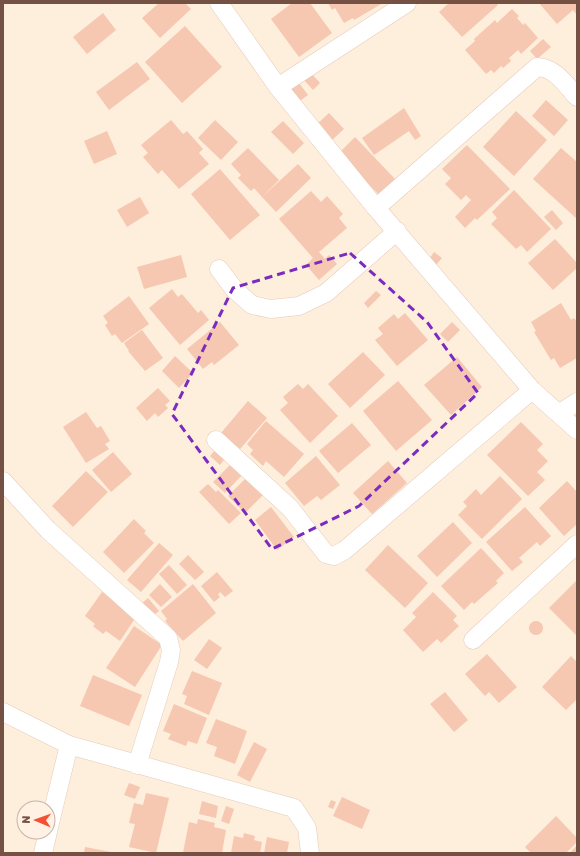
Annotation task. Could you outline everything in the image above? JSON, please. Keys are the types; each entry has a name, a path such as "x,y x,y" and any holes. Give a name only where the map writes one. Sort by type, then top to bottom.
{"street":[{"path":"219,3 278,87 376,208 532,390 560,413 577,430"},
{"path":"278,87 407,3"},
{"path":"376,208 537,67 547,68 556,73 577,97"},
{"path":"219,268 234,289 252,305 271,309 299,306 326,293 397,231"},
{"path":"216,440 290,508 326,554 334,556 351,544 532,390"},
{"path":"560,413 577,402"},
{"path":"4,485 48,530 168,638 172,650 137,765"},
{"path":"473,640 577,544"},
{"path":"3,712 69,746 294,808 307,828 310,853"},
{"path":"56,800 69,746"},
{"path":"43,853 46,840"}],"highlighted area":[{"path":"350,253 427,322 478,393 359,506 272,549 172,414 233,288"}],"building":[{"path":"159,3 185,3 191,9 160,38 142,18"},
{"path":"292,3 310,3 332,33 299,57 271,19"},
{"path":"328,3 383,3 354,20 353,18 344,23 335,8 332,10"},
{"path":"449,3 496,3 498,5 462,37 439,12"},
{"path":"539,3 577,3 577,15 573,10 557,24"},
{"path":"512,9 519,16 517,18 523,25 525,23 538,38 521,54 518,50 509,58 511,61 503,68 501,66 494,73 491,70 486,74 465,50 475,41 474,39 495,20 497,23"},
{"path":"103,13 116,30 87,54 73,37"},
{"path":"185,26 222,67 182,103 145,62"},
{"path":"543,39 551,47 537,59 530,51"},
{"path":"137,62 150,79 109,110 96,92"},
{"path":"311,73 320,83 313,90 304,80"},
{"path":"299,83 308,95 294,105 286,93"},
{"path":"546,100 568,120 554,136 532,116"},
{"path":"404,108 421,136 415,140 409,131 374,155 362,138"},
{"path":"516,111 547,140 514,176 483,147"},
{"path":"329,113 344,129 329,143 315,126"},
{"path":"171,120 183,134 187,131 203,149 199,153 209,164 179,189 162,170 158,174 143,157 148,153 141,145"},
{"path":"215,120 238,142 221,160 198,138"},
{"path":"283,121 304,143 293,154 271,132"},
{"path":"107,131 117,154 94,164 84,141"},
{"path":"355,137 395,179 379,195 339,153"},
{"path":"467,145 510,189 477,220 475,218 465,228 455,217 471,200 466,195 461,200 445,184 451,178 442,169"},
{"path":"248,148 279,180 262,197 254,188 251,191 238,178 241,175 231,164"},
{"path":"561,148 577,162 577,219 533,179"},
{"path":"298,164 311,178 276,212 262,197"},
{"path":"220,169 260,215 230,240 191,194"},
{"path":"514,190 551,229 527,252 521,245 516,249 491,224 497,218 492,212"},
{"path":"311,191 321,202 327,196 343,214 339,218 347,228 319,252 325,259 329,255 337,264 319,280 306,265 313,258 279,219"},
{"path":"140,197 149,213 127,227 117,210"},
{"path":"552,210 563,223 556,230 544,217"},
{"path":"555,239 577,263 577,268 553,290 528,263"},
{"path":"434,252 442,258 436,265 429,259"},
{"path":"181,255 187,277 144,289 137,267"},
{"path":"172,289 178,297 182,294 198,313 201,310 209,320 180,345 149,308"},
{"path":"376,291 381,295 368,308 364,303"},
{"path":"129,296 149,324 122,343 115,334 112,336 105,325 108,323 103,316"},
{"path":"561,303 571,320 574,318 577,322 577,358 560,368 554,358 551,360 534,332 536,331 531,322"},
{"path":"405,313 428,340 397,366 375,340 383,334 378,328 394,314 398,319"},
{"path":"220,322 239,345 214,365 212,362 203,369 187,349"},
{"path":"452,322 460,330 448,342 440,334"},
{"path":"142,330 163,358 145,371 128,351 124,343"},
{"path":"363,352 385,375 350,408 328,384"},
{"path":"175,356 193,373 179,388 162,371"},
{"path":"457,357 482,387 451,415 424,385"},
{"path":"398,381 432,420 396,451 363,411"},
{"path":"298,384 303,389 308,384 338,416 310,443 280,410 288,403 283,397"},
{"path":"158,388 170,401 165,405 168,408 158,417 155,413 147,421 136,408"},
{"path":"248,401 267,418 240,449 221,433"},
{"path":"86,412 97,428 101,426 110,441 105,444 109,449 86,463 63,427"},
{"path":"266,421 304,454 284,477 266,461 263,466 250,454 253,450 247,444"},
{"path":"521,422 543,444 537,450 548,461 537,472 545,480 528,496 487,455"},
{"path":"352,423 371,445 338,473 319,451"},
{"path":"216,449 226,457 220,465 210,456"},
{"path":"113,452 132,474 111,492 92,470"},
{"path":"316,456 340,485 321,500 317,496 304,506 285,483"},
{"path":"388,461 407,483 372,514 353,493"},
{"path":"231,464 242,475 225,493 213,482"},
{"path":"86,471 108,492 73,527 52,506"},
{"path":"500,476 522,499 482,539 458,515 467,506 463,502 476,489 481,495"},
{"path":"246,478 263,495 245,513 228,496"},
{"path":"567,481 577,492 577,524 564,536 539,508"},
{"path":"208,484 216,492 218,490 241,513 229,524 199,492"},
{"path":"271,507 294,537 277,550 255,520"},
{"path":"525,507 551,536 540,546 537,542 519,558 523,562 512,571 486,542"},
{"path":"134,519 146,531 144,533 154,543 124,573 103,552"},
{"path":"453,522 472,543 437,577 417,556"},
{"path":"159,543 173,555 141,592 127,580"},
{"path":"388,545 428,583 405,608 365,570"},
{"path":"481,548 504,573 496,581 498,583 474,604 472,602 464,610 441,586"},
{"path":"188,555 204,572 195,580 179,564"},
{"path":"169,565 187,585 177,594 159,574"},
{"path":"217,572 233,591 225,597 220,592 218,595 220,597 214,602 201,586"},
{"path":"577,580 577,636 549,608"},
{"path":"160,584 172,597 161,607 149,595"},
{"path":"193,584 216,613 183,641 165,621 167,619 161,611"},
{"path":"102,592 136,617 120,641 106,631 103,634 93,626 95,624 85,616"},
{"path":"433,592 457,616 453,620 459,626 441,643 437,639 423,652 403,630 416,617 412,613"},
{"path":"148,598 159,611 150,618 139,606"},
{"path":"536,621 541,623 543,628 541,633 536,635 531,633 529,628 531,623"},
{"path":"134,626 162,645 135,687 106,668"},
{"path":"209,639 222,648 207,669 194,660"},
{"path":"487,654 517,687 499,703 489,692 485,696 465,674"},
{"path":"571,656 577,662 577,699 566,710 542,687"},
{"path":"192,671 222,683 209,715 184,704 187,696 182,694"},
{"path":"93,675 142,695 129,726 80,706"},
{"path":"445,692 468,720 454,732 430,704"},
{"path":"174,704 207,718 197,744 188,741 186,746 168,739 171,734 163,731"},
{"path":"216,719 247,731 235,764 214,756 217,747 206,743"},
{"path":"254,742 267,749 250,782 237,775"},
{"path":"129,783 140,787 135,799 124,795"},
{"path":"146,793 169,798 156,853 129,847 135,824 129,823 134,803 143,805"},
{"path":"342,797 370,810 362,829 333,816"},
{"path":"331,800 336,802 333,809 328,807"},
{"path":"202,801 218,806 216,818 199,814"},
{"path":"226,806 234,809 229,824 221,821"},
{"path":"556,816 577,838 577,842 566,853 531,853 525,847"},
{"path":"198,819 215,823 214,827 226,830 222,853 183,853 189,822 197,824"},
{"path":"244,833 255,836 254,840 262,842 260,853 231,853 234,836 243,838"},
{"path":"267,837 289,842 287,853 264,853"},
{"path":"577,845 577,853 570,853"},
{"path":"85,847 111,852 111,853 84,853"}]}
